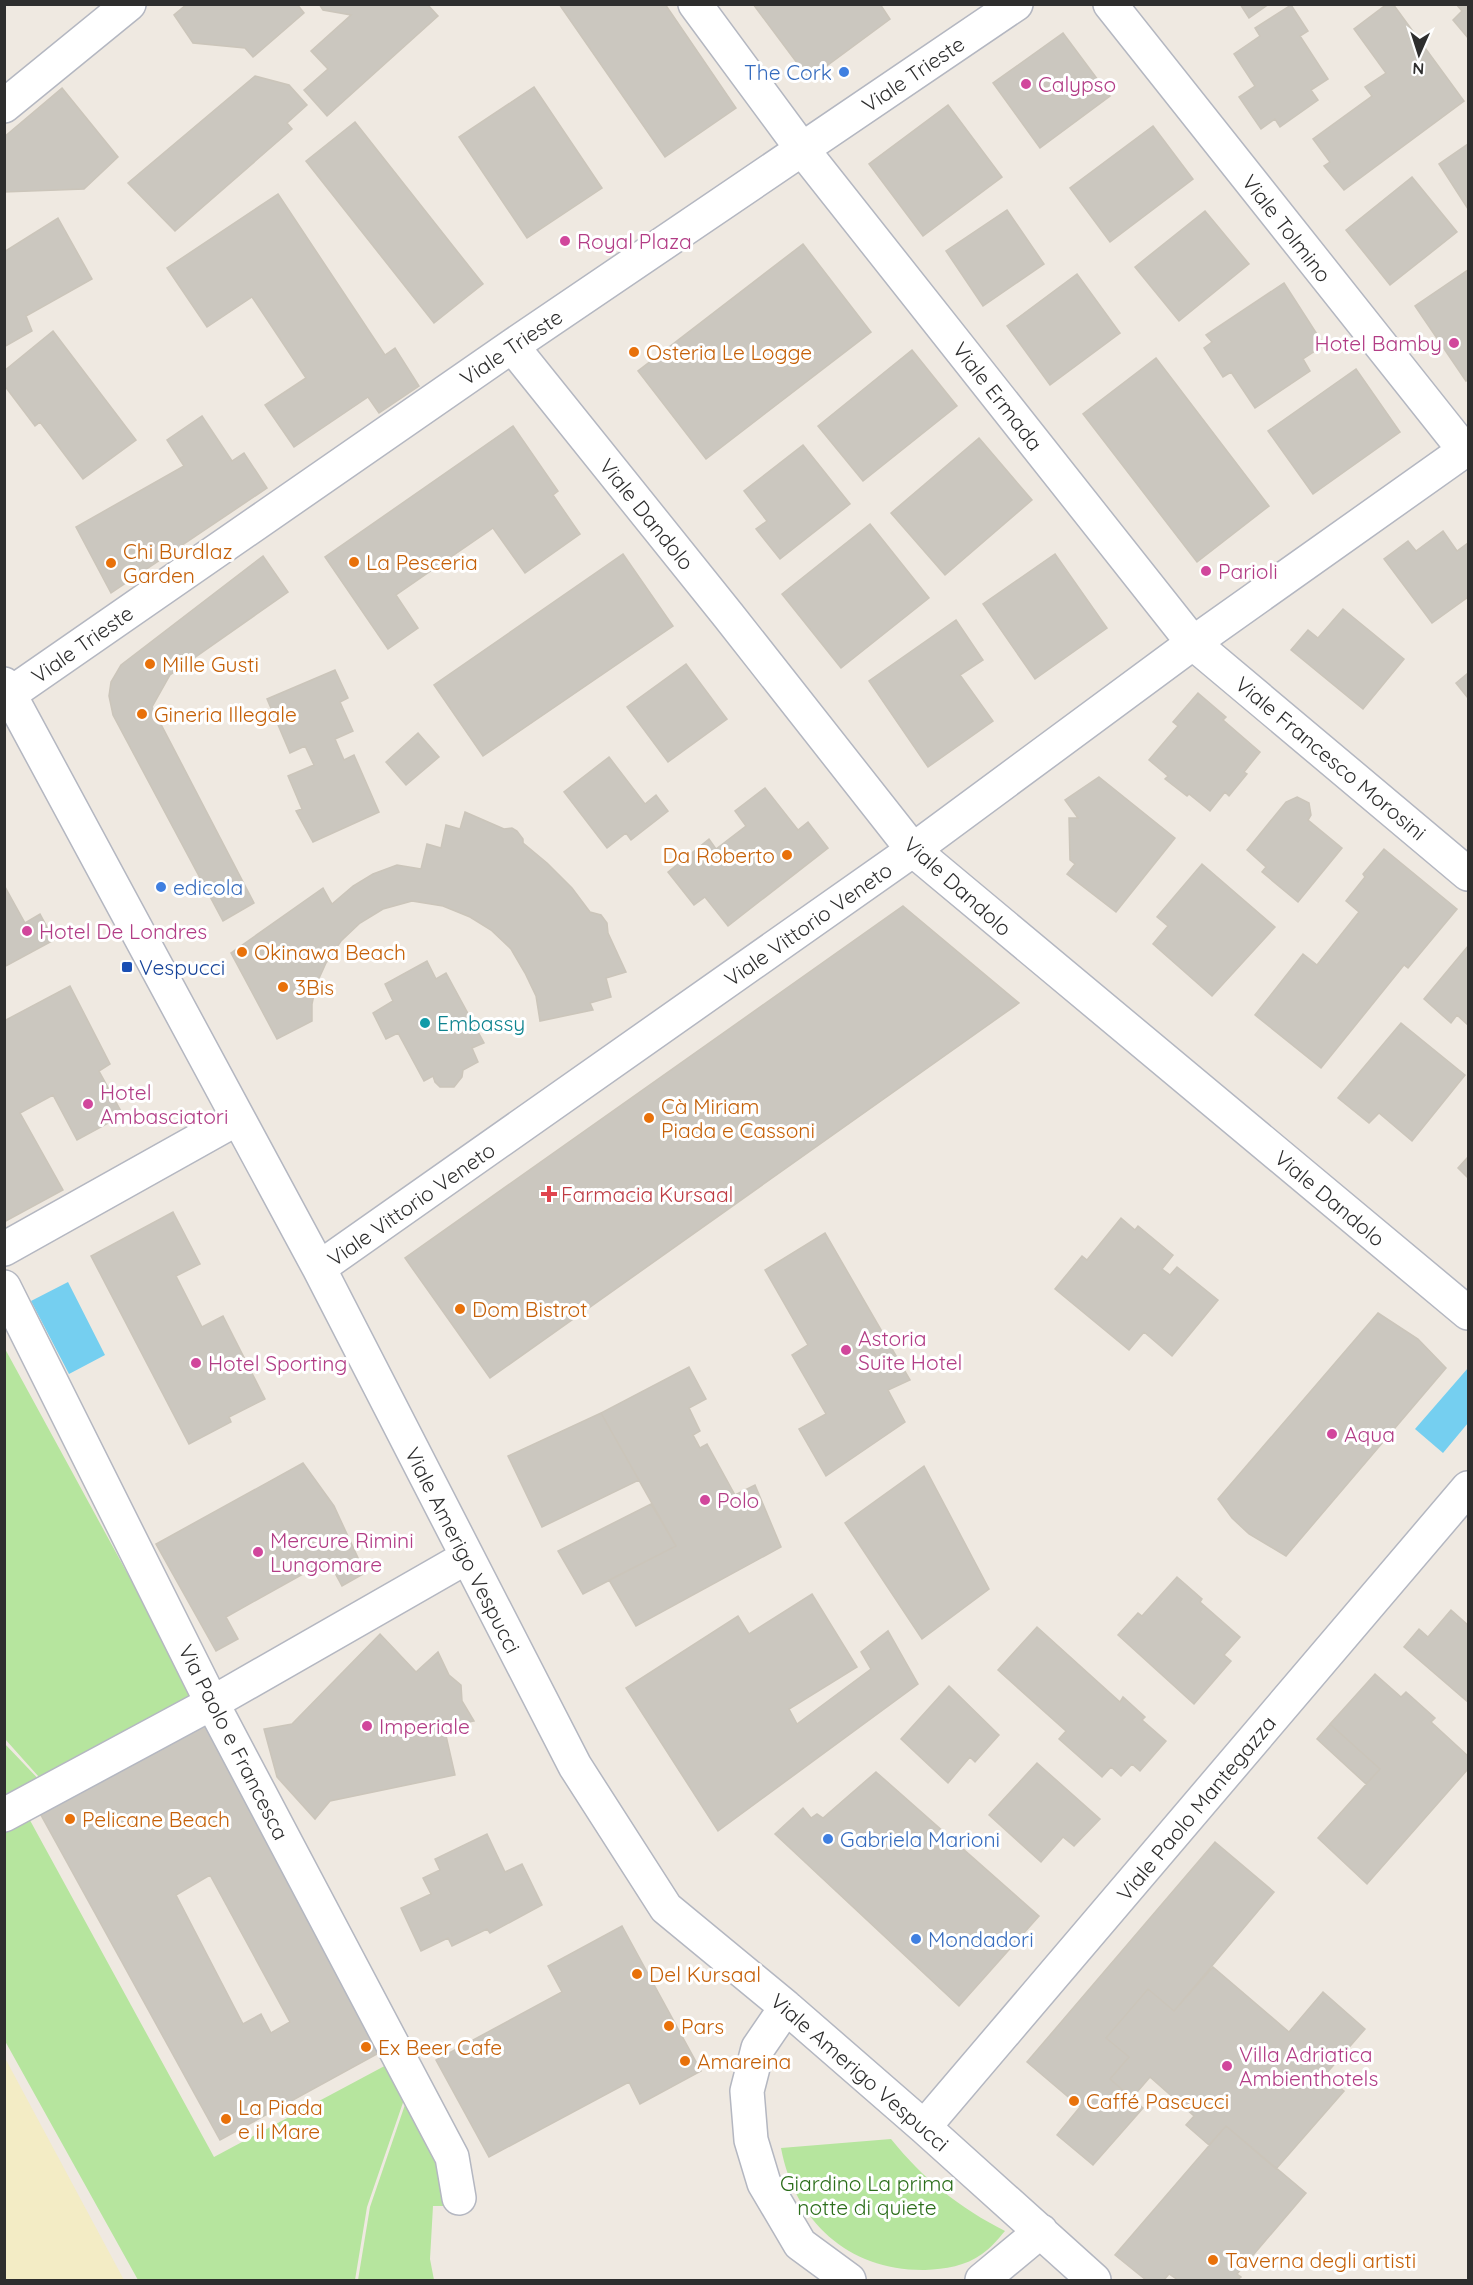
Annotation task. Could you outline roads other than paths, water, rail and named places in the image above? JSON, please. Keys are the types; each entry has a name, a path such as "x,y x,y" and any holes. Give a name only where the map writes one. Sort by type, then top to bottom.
{"street":[{"path":"4,106 129,4"},
{"name":"Viale Ermada","path":"695,4 802,149 1193,643"},
{"name":"Viale Trieste","path":"7,689 1016,4"},
{"name":"Viale Tolmino","path":"1110,4 1467,450"},
{"name":"Viale Dandolo","path":"512,346 913,850 1468,1313"},
{"name":"Viale Vittorio Veneto","path":"319,1268 913,850 1193,643 1467,450"},
{"name":"Viale Francesco Morosini","path":"1193,643 1468,874"},
{"name":"Viale Amerigo Vespucci","path":"7,689 319,1268 574,1766 666,1908 786,2007 1094,2280"},
{"path":"4,1249 238,1118"},
{"name":"Via Paolo e Francesca","path":"4,1287 212,1703 452,2157 459,2198"},
{"name":"Viale Paolo Mantegazza","path":"924,2127 1468,1488"},
{"path":"4,1815 212,1703 467,1557"},
{"path":"786,2007 758,2048 747,2091 751,2140 764,2182 800,2244 849,2280"},
{"path":"982,2280 1041,2231"}],"water":[{"path":"68,1282 105,1355 69,1374 31,1301"},
{"path":"1468,1368 1468,1423 1443,1453 1415,1429"}],"place":[{"name":"The Cork","path":"844,72"},
{"name":"Calypso","path":"1026,84"},
{"name":"Royal Plaza","path":"565,241"},
{"name":"Hotel Bamby","path":"1454,343"},
{"name":"Osteria Le Logge","path":"634,352"},
{"name":"La Pesceria","path":"354,562"},
{"name":"Chi Burdlaz Garden","path":"111,563"},
{"name":"Parioli","path":"1206,571"},
{"name":"Mille Gusti","path":"150,664"},
{"name":"Gineria Illegale","path":"142,714"},
{"name":"Da Roberto","path":"787,855"},
{"name":"edicola","path":"161,887"},
{"name":"Hotel De Londres","path":"27,931"},
{"name":"Okinawa Beach","path":"242,952"},
{"name":"Vespucci","path":"127,967"},
{"name":"3Bis","path":"283,987"},
{"name":"Embassy","path":"425,1023"},
{"name":"Hotel Ambasciatori","path":"88,1104"},
{"name":"Cà Miriam Piada e Cassoni","path":"649,1118"},
{"name":"Farmacia Kursaal","path":"549,1194"},
{"name":"Dom Bistrot","path":"460,1309"},
{"name":"Astoria Suite Hotel","path":"846,1350"},
{"name":"Hotel Sporting","path":"196,1363"},
{"name":"Aqua","path":"1332,1434"},
{"name":"Polo","path":"705,1500"},
{"name":"Mercure Rimini Lungomare","path":"258,1552"},
{"name":"Imperiale","path":"367,1726"},
{"name":"Pelicane Beach","path":"70,1819"},
{"name":"Gabriela Marioni","path":"828,1839"},
{"name":"Mondadori","path":"916,1939"},
{"name":"Del Kursaal","path":"637,1974"},
{"name":"Pars","path":"669,2026"},
{"name":"Ex Beer Cafe","path":"366,2047"},
{"name":"Amareina","path":"685,2061"},
{"name":"Villa Adriatica Ambienthotels","path":"1227,2066"},
{"name":"Caffé Pascucci","path":"1074,2101"},
{"name":"La Piada e il Mare","path":"226,2119"},
{"name":"Taverna degli artisti","path":"1213,2260"}],"park label":[{"name":"Giardino La prima notte di quiete","path":"867,2195"}]}
